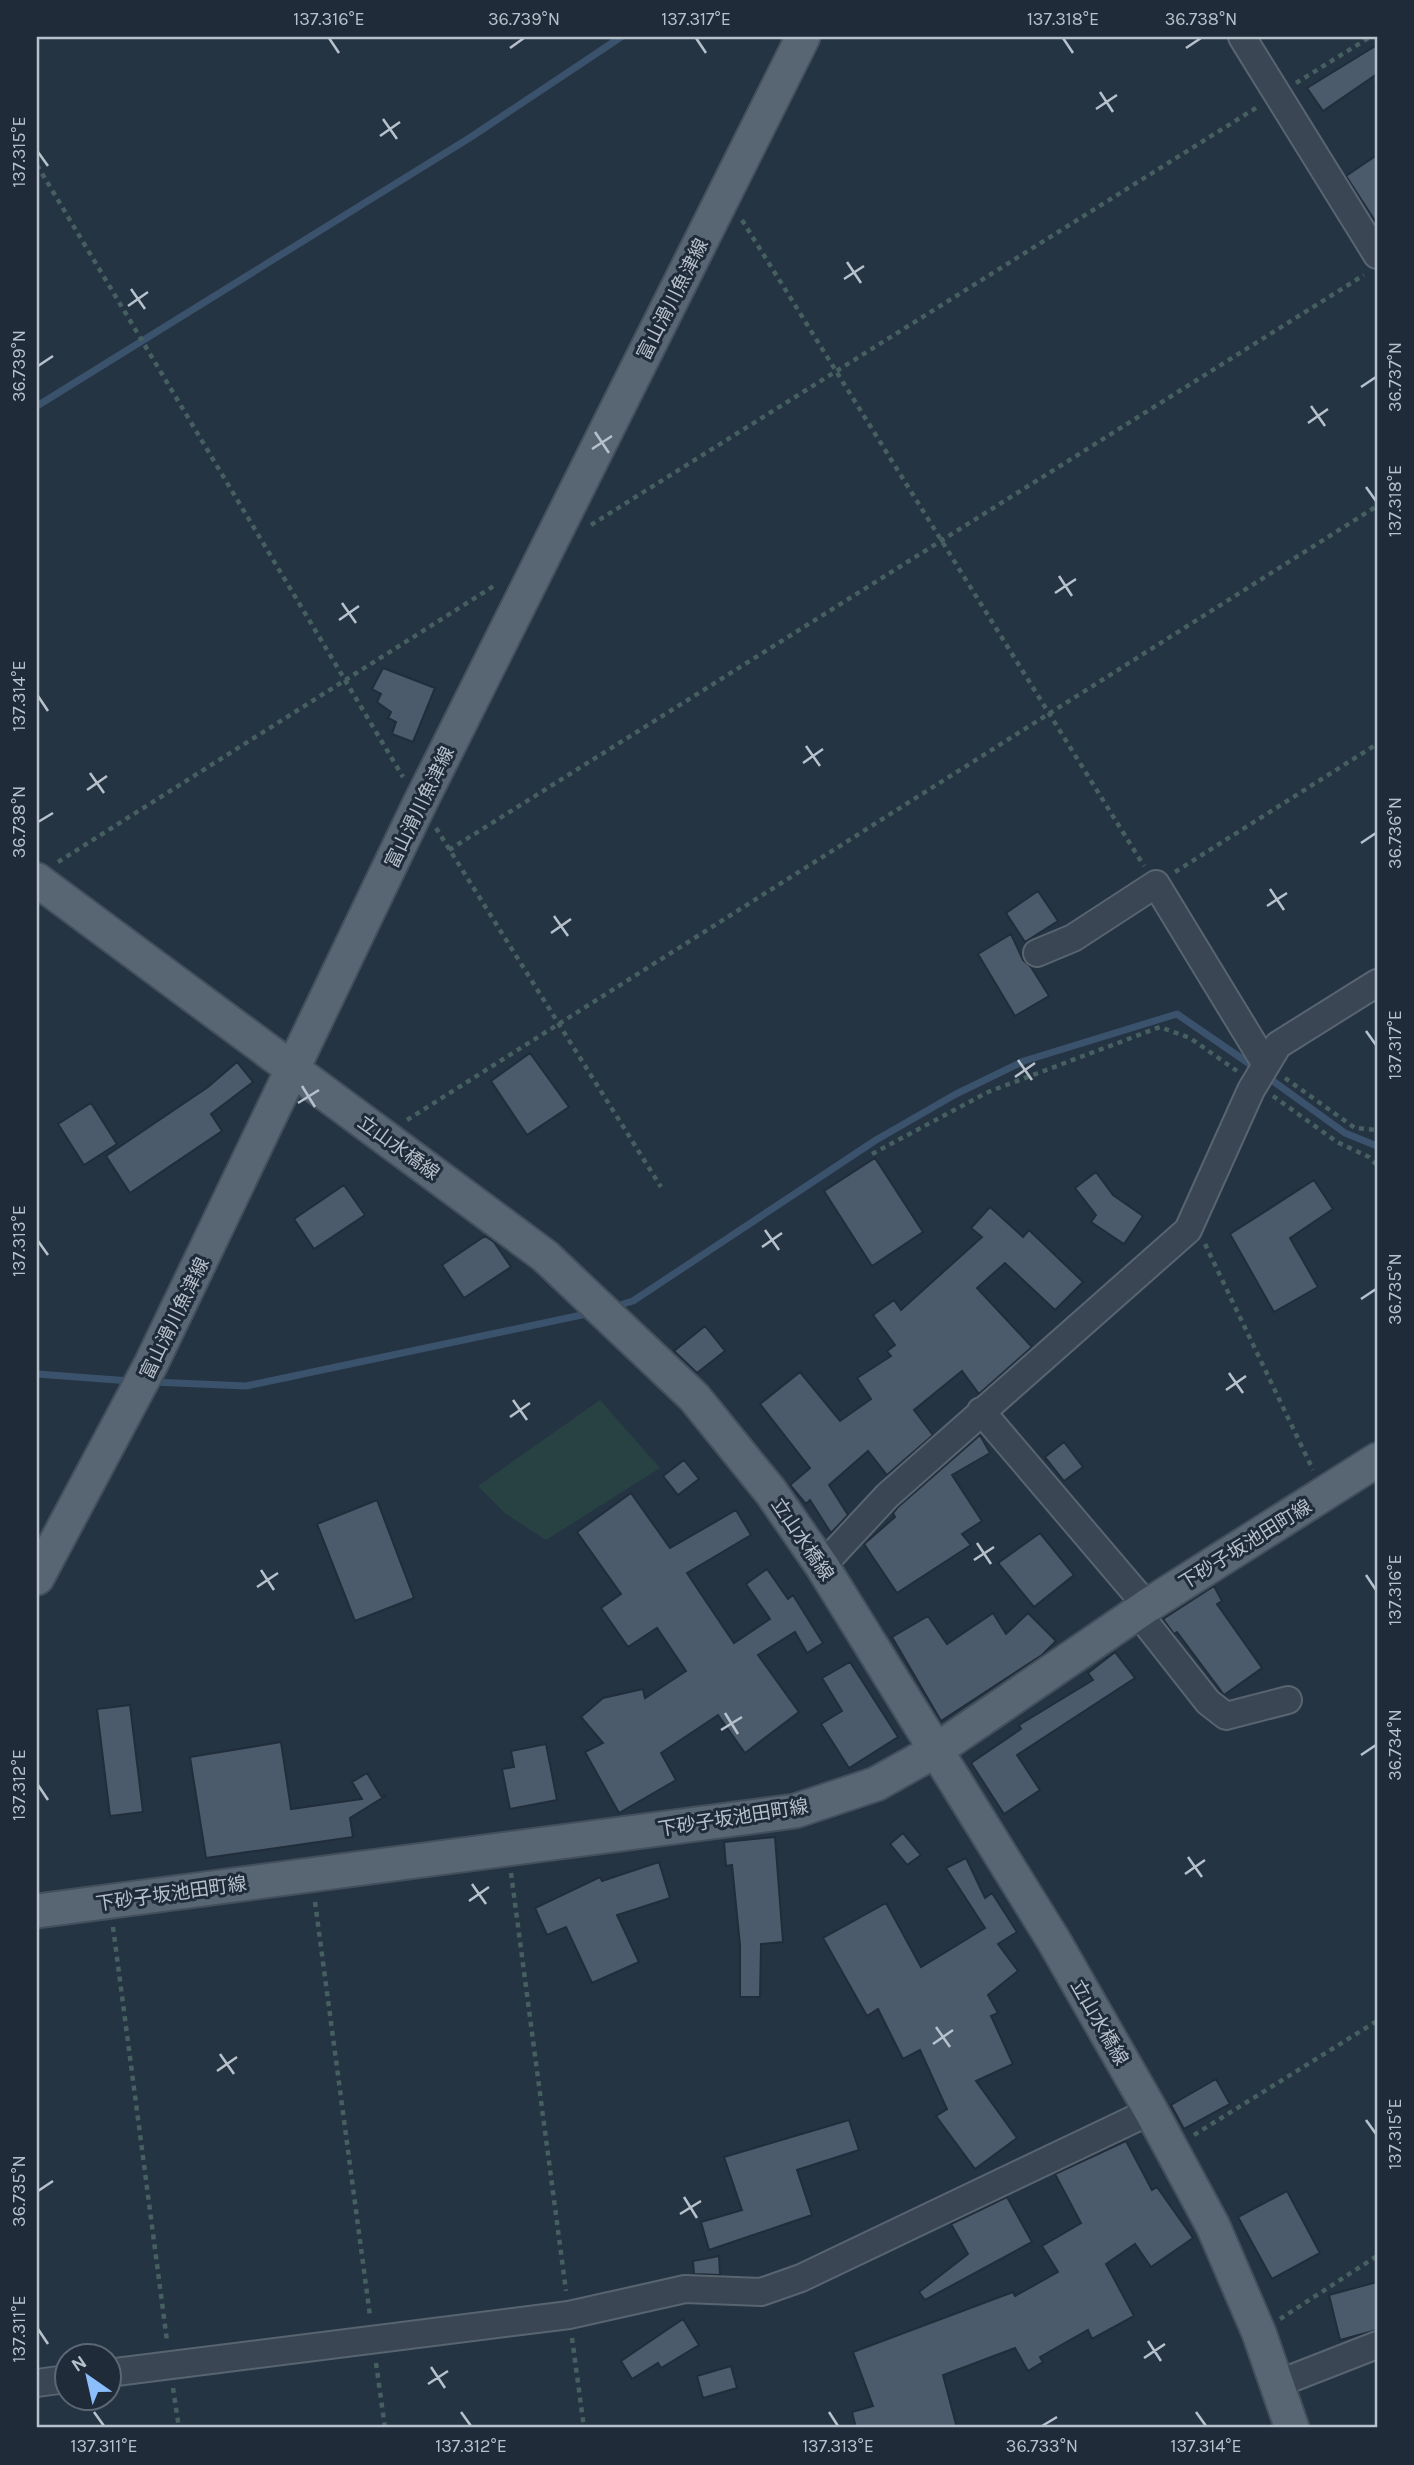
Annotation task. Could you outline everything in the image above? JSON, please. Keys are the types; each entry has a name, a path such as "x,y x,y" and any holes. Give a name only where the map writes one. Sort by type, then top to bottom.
{"main road":[{"name":"富山滑川魚津線","path":"37,1578 151,1364 420,803 803,37"},
{"name":"立山水橋線","path":"43,874 383,1136 545,1256 694,1397 771,1492 822,1566 1054,1941 1151,2111 1213,2226 1259,2333 1292,2428"},
{"name":"下砂子坂池田町線","path":"37,1910 795,1811 876,1784 935,1751 1142,1609 1377,1460"}],"street":[{"path":"1242,37 1371,265"},
{"path":"1037,953 1073,938 1156,884 1260,1073"},
{"path":"822,1566 887,1496 1188,1230 1260,1073 1278,1045 1377,983"},
{"path":"981,1411 1142,1609 1208,1702 1226,1716 1288,1700"},
{"path":"122,2371 569,2315 685,2289 761,2292 801,2278 1151,2111"},
{"path":"1277,2384 1377,2345"}],"path":[{"path":"580,532 1370,37"},
{"path":"37,165 343,681 661,1188"},
{"path":"725,192 1156,884 1377,744"},
{"path":"449,850 1371,265"},
{"path":"383,1136 557,1023 1377,506"},
{"path":"43,874 509,577"},
{"path":"872,1154 988,1092 1160,1027 1190,1038 1260,1073 1355,1128 1377,1130"},
{"path":"1260,1073 1336,1142 1369,1157 1377,1165"},
{"path":"1188,1230 1205,1243 1325,1493"},
{"path":"508,1848 584,2428"},
{"path":"312,1873 385,2428"},
{"path":"109,1902 179,2428"},
{"path":"1171,2148 1377,2021"},
{"path":"1259,2333 1377,2256"}],"green space":[{"path":"600,1400 660,1468 546,1540 506,1514 478,1486"}],"building":[{"path":"1377,45 1377,74 1323,111 1307,88"},
{"path":"1377,155 1377,224 1346,176"},
{"path":"383,668 435,688 413,742 392,734 396,722 388,718 391,712 377,702 381,694 372,689"},
{"path":"1038,891 1058,921 1025,942 1006,913"},
{"path":"1011,934 1023,960 1031,967 1049,996 1015,1016 978,954"},
{"path":"530,1053 569,1107 527,1135 491,1081"},
{"path":"237,1062 253,1082 211,1114 222,1131 130,1193 106,1156 208,1087"},
{"path":"91,1103 117,1144 84,1165 58,1124"},
{"path":"875,1158 923,1232 872,1266 824,1191"},
{"path":"1096,1172 1113,1195 1143,1216 1124,1244 1091,1222 1096,1215 1075,1188"},
{"path":"1314,1180 1333,1209 1290,1238 1318,1287 1274,1312 1230,1234"},
{"path":"344,1185 365,1215 314,1249 294,1219"},
{"path":"990,1207 1023,1237 1029,1230 1083,1282 1055,1310 1005,1263 977,1288 1032,1347 979,1394 962,1371 914,1410 933,1435 887,1475 868,1451 829,1485 848,1515 831,1533 810,1500 806,1504 790,1485 810,1468 760,1404 800,1372 840,1421 871,1399 857,1378 891,1356 887,1351 895,1345 873,1315 894,1300 901,1310 982,1237 971,1228"},
{"path":"485,1236 494,1242 511,1267 464,1298 442,1265"},
{"path":"705,1326 725,1351 697,1373 674,1351"},
{"path":"980,1435 990,1453 952,1475 982,1521 962,1534 971,1545 897,1593 864,1544 895,1517 893,1513 898,1507"},
{"path":"1064,1442 1083,1467 1064,1481 1045,1457"},
{"path":"684,1460 699,1479 678,1495 663,1476"},
{"path":"631,1493 670,1548 736,1510 751,1535 687,1573 734,1643 770,1619 746,1584 767,1569 788,1599 793,1595 823,1643 807,1653 795,1632 758,1655 799,1712 745,1753 718,1715 661,1753 676,1780 619,1813 585,1752 603,1743 581,1717 603,1698 643,1689 645,1698 686,1671 657,1628 628,1647 601,1608 621,1594 577,1532"},
{"path":"377,1500 414,1598 355,1621 317,1524"},
{"path":"1040,1533 1074,1575 1034,1607 998,1563"},
{"path":"1214,1586 1222,1601 1217,1604 1262,1668 1224,1695 1177,1632 1174,1634 1163,1619"},
{"path":"993,1613 1006,1634 1028,1613 1056,1641 1042,1655 941,1721 892,1637 928,1616 947,1644"},
{"path":"1115,1652 1135,1678 1017,1755 1040,1790 1004,1814 971,1763 1021,1729 1019,1725 1093,1680 1088,1673"},
{"path":"850,1662 898,1737 849,1768 821,1724 842,1711 822,1678"},
{"path":"130,1705 143,1812 110,1816 97,1709"},
{"path":"281,1742 291,1809 362,1799 352,1782 367,1773 381,1796 387,1795 350,1818 353,1837 206,1858 190,1757"},
{"path":"546,1744 557,1800 510,1809 502,1769 514,1767 511,1751"},
{"path":"903,1833 921,1855 907,1865 890,1844"},
{"path":"775,1837 783,1942 761,1944 760,1997 740,1997 740,1945 732,1865 726,1866 724,1842"},
{"path":"966,1858 985,1898 992,1893 1017,1932 998,1944 1018,1971 988,1995 998,2013 991,2016 1013,2064 976,2081 1017,2138 975,2169 936,2116 947,2109 920,2050 903,2059 878,2009 867,2016 823,1938 886,1903 921,1967 985,1928 946,1868"},
{"path":"659,1862 670,1898 617,1915 639,1962 592,1983 566,1927 547,1935 535,1908 600,1877 602,1881"},
{"path":"1216,2079 1230,2104 1184,2129 1171,2105"},
{"path":"849,2120 859,2150 797,2170 812,2215 709,2250 701,2222 742,2210 724,2157"},
{"path":"1126,2141 1152,2190 1157,2187 1193,2238 1151,2267 1135,2244 1106,2264 1134,2316 1092,2339 1088,2330 1040,2357 1043,2362 1028,2371 1015,2348 943,2375 957,2428 856,2428 852,2412 873,2406 853,2352 1013,2292 1015,2296 1058,2272 1042,2246 1081,2223 1055,2174"},
{"path":"1287,2191 1320,2253 1272,2279 1238,2217"},
{"path":"1007,2197 1032,2242 925,2300 919,2292 968,2254 951,2224"},
{"path":"719,2256 720,2275 694,2274 693,2261"},
{"path":"1377,2282 1377,2330 1340,2340 1329,2295"},
{"path":"683,2319 699,2345 661,2368 658,2363 632,2379 621,2361"},
{"path":"731,2366 737,2388 703,2398 697,2376"}],"waterway":[{"path":"37,406 471,137 621,37"},
{"path":"613,1307 633,1301 876,1140 956,1094 1024,1061 1177,1014 1257,1069"},
{"path":"1266,1076 1345,1133 1377,1146"},
{"path":"153,1382 246,1386 591,1313"},
{"path":"37,1374 130,1381"}]}
